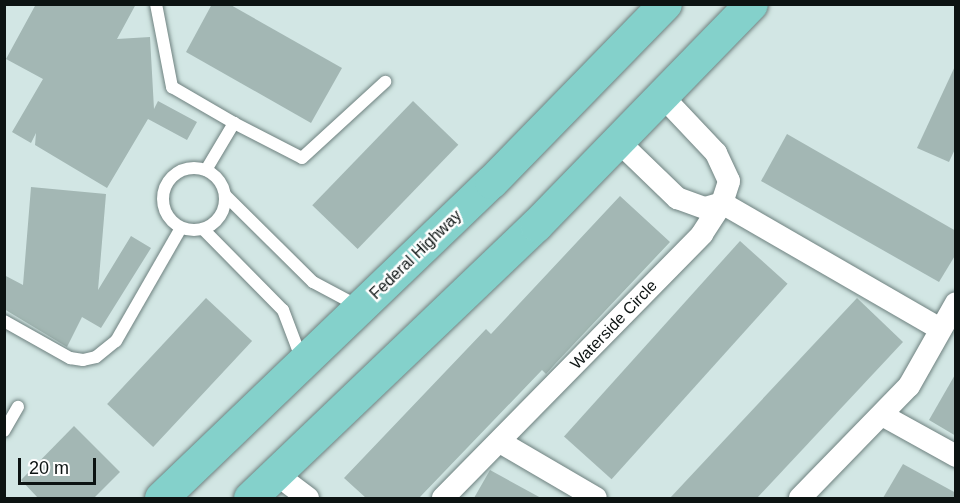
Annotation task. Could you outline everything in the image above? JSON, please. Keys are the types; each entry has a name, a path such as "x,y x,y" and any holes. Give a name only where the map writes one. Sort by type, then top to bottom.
{"main road":[{"name":"Federal Highway","path":"161,498 304,364 491,182 665,4"},
{"path":"250,498 536,225 751,4"}],"street":[{"name":"Waterside Circle","path":"443,498 702,234 722,203 729,181 716,153 663,97"},
{"path":"619,142 677,198 705,208 722,203 940,329"},
{"path":"800,498 909,386 956,303"},
{"path":"882,415 956,456"},
{"path":"500,442 596,498"},
{"path":"276,474 308,498"}],"lane":[{"path":"156,4 172,87 234,123 302,158 385,82"},
{"path":"206,170 234,123"},
{"path":"225,195 220,216 203,229 182,228 166,213 163,192 175,174 184,169 206,170 222,185 225,195 313,282 362,308"},
{"path":"4,321 70,358 83,360 96,357 116,341 182,228"},
{"path":"203,229 283,310 304,364"},
{"path":"4,431 18,407"}],"building":[{"path":"36,4 136,4 117,39 150,37 154,109 158,101 197,122 187,140 148,119 107,188 35,145 36,133 31,143 12,132 43,79 6,59"},
{"path":"212,4 229,4 342,68 311,123 186,52"},
{"path":"956,64 956,147 949,162 917,148"},
{"path":"413,101 458,145 358,249 312,205"},
{"path":"787,134 956,231 956,254 939,282 761,181"},
{"path":"31,187 106,194 98,290 131,236 151,248 101,328 82,317 67,347 4,309 4,275 23,285"},
{"path":"620,196 670,242 546,374 542,370 419,498 366,498 344,478 486,329 491,334"},
{"path":"740,241 788,284 612,479 564,436"},
{"path":"206,298 252,341 153,447 107,404"},
{"path":"857,298 903,342 757,498 670,498"},
{"path":"956,373 956,436 929,420"},
{"path":"74,426 120,472 94,498 38,498 21,480"},
{"path":"903,464 956,493 956,498 883,498"},
{"path":"490,470 541,498 474,498"}]}
